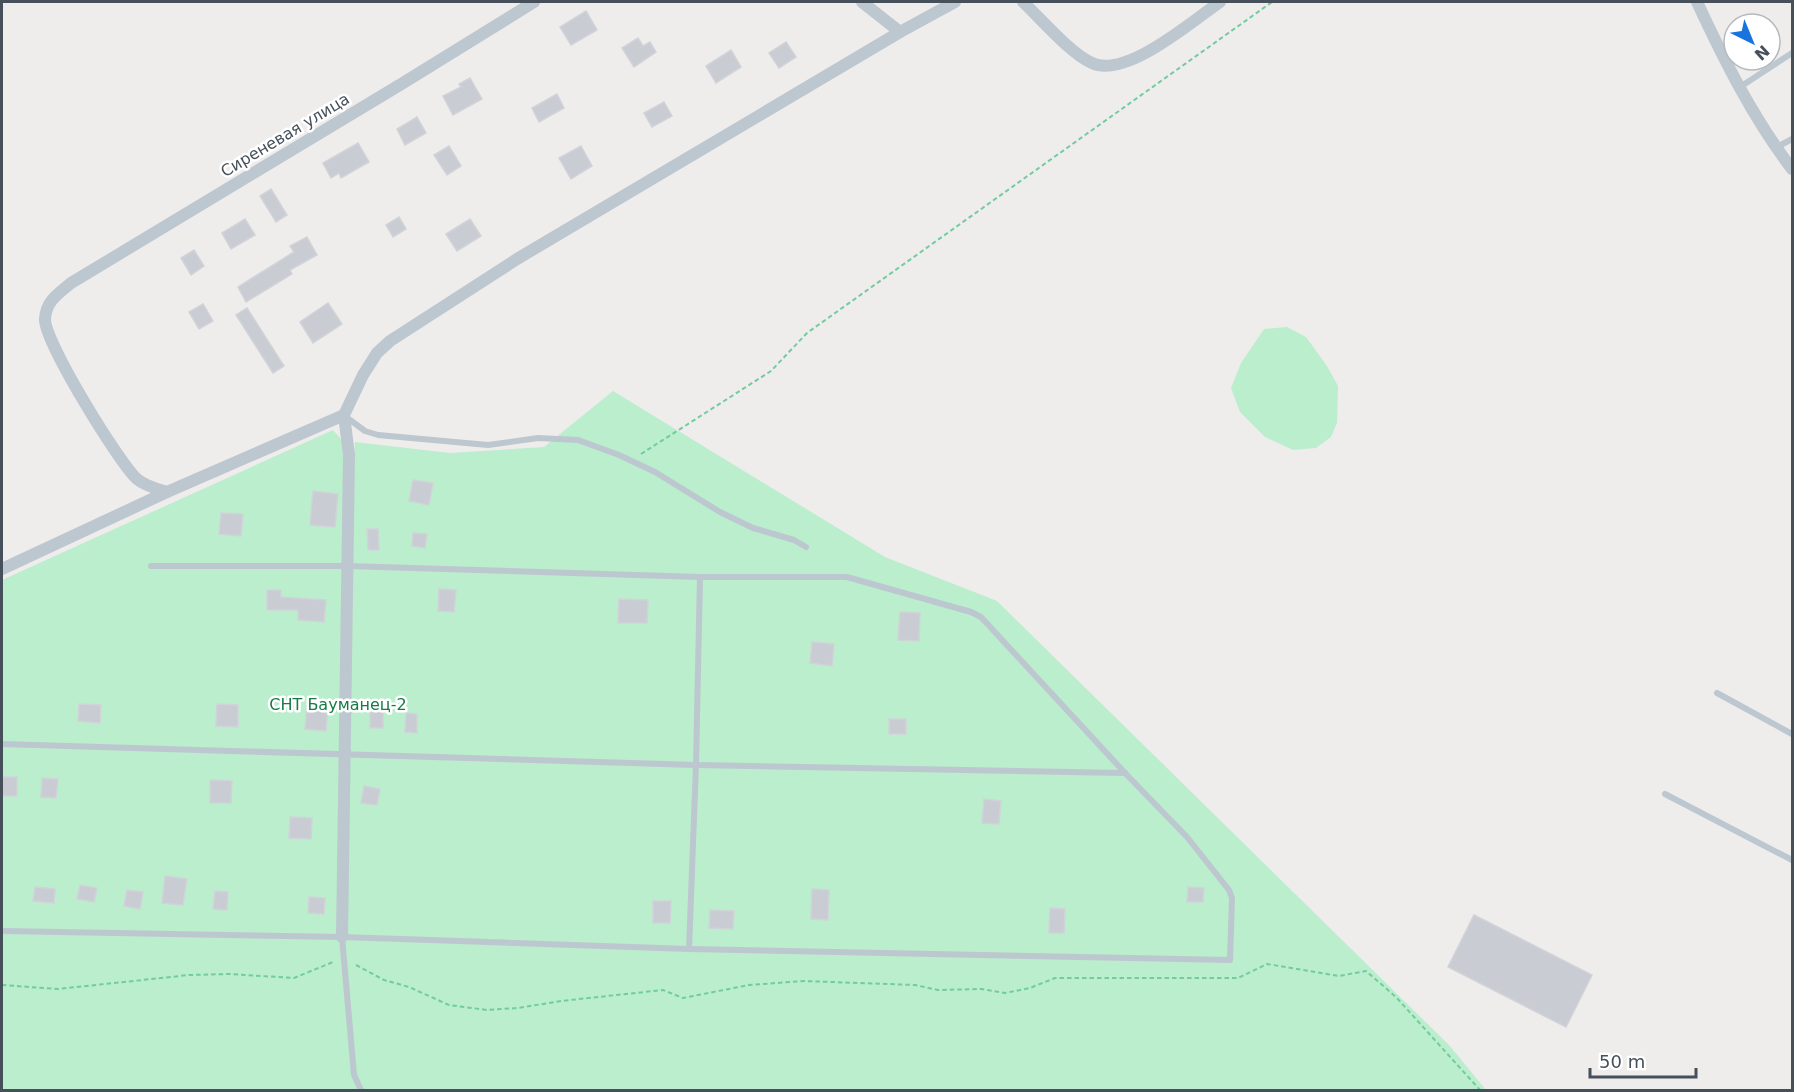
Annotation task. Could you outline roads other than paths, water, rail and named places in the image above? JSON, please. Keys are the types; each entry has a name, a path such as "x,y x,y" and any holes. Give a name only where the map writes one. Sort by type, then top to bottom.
{"street":[{"name":"Сиреневая улица","path":"167,492 139,480 125,465 62,363 48,336 45,322 46,309 53,298 71,283 534,2"},
{"path":"862,2 900,32"},
{"path":"342,937 349,455 344,415 363,375 377,353 390,341 517,259 900,32 955,2"},
{"path":"1023,2 1071,47 1092,63 1107,66 1124,64 1141,57 1220,2"},
{"path":"1697,2 1740,87 1776,148 1792,169"},
{"path":"2,569 167,492 344,415"}],"lane":[{"path":"1740,87 1792,52"},
{"path":"1776,148 1792,139"},
{"path":"344,415 359,427 378,435 488,445 538,438 578,440 655,472 720,512 753,528 794,540 806,547"},
{"path":"2,931 342,937 689,949 1230,960 1232,898 1229,890 1187,837 981,616 847,577 700,577 347,566 151,566"},
{"path":"689,949 700,577"},
{"path":"1716,693 1792,734"},
{"path":"2,744 696,765 1125,773"},
{"path":"1665,794 1792,860"},
{"path":"342,937 354,1075 361,1090"}],"park label":[{"name":"СНТ Бауманец-2","path":"338,704"}]}
